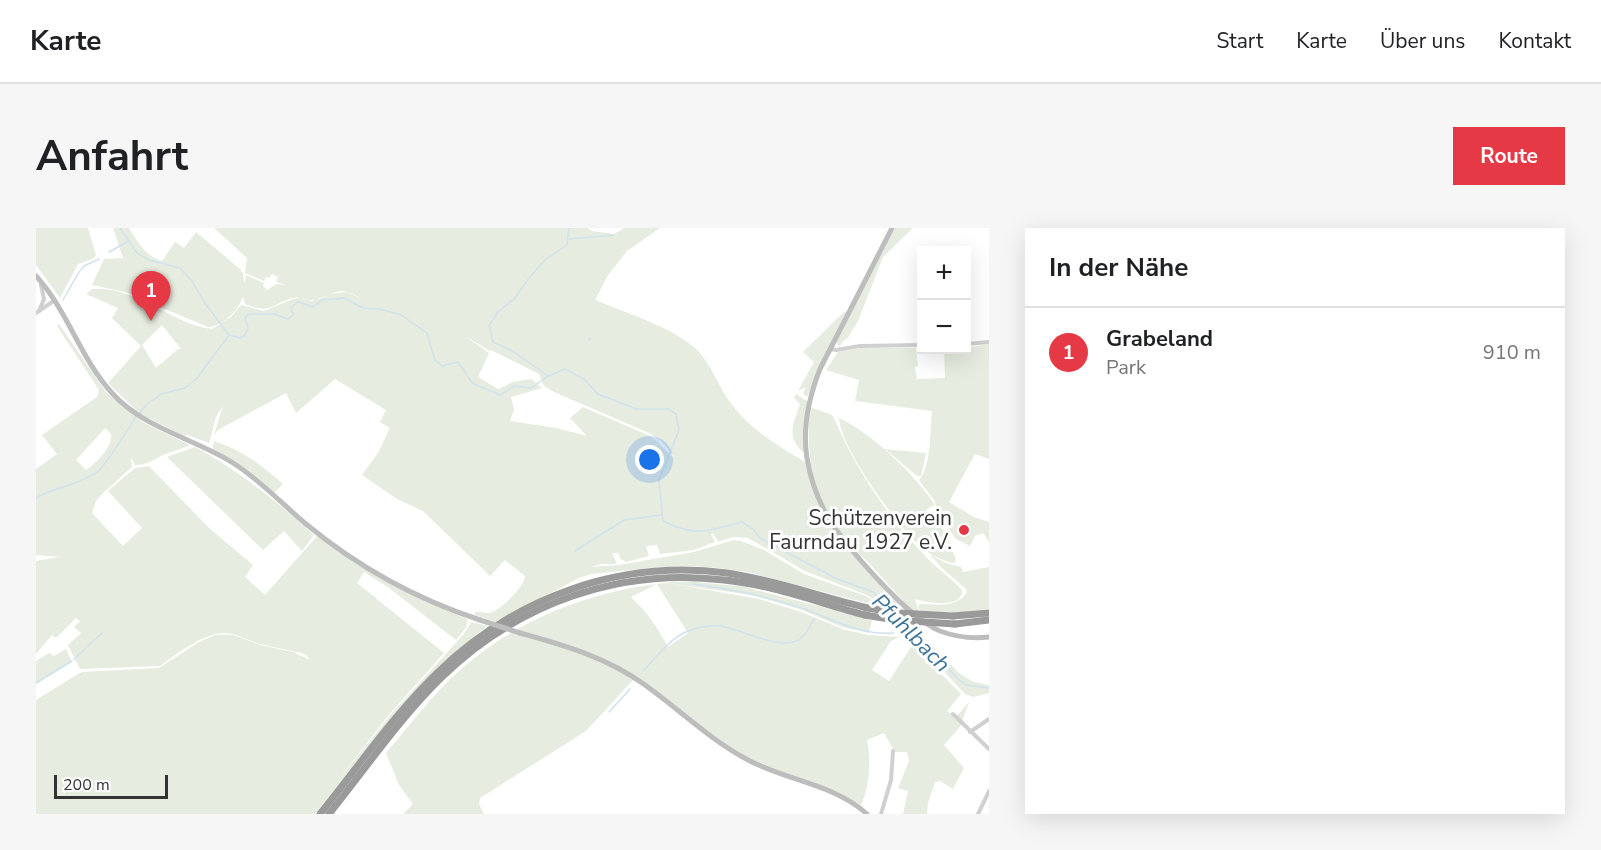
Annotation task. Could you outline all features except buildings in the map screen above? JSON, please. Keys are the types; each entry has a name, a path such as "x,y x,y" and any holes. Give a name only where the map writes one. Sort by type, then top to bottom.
{"highway":[{"path":"320,814 408,704 451,660 480,636 510,616 560,593 624,575 664,571 701,571 766,580 867,612"},
{"path":"329,814 414,708 456,665 483,642 515,622 566,598 602,587 664,578 701,578 756,585 896,620 989,621"},
{"path":"954,620 989,614"}],"street":[{"path":"892,228 830,349 812,390 806,423 810,474 827,515 844,539 883,584 923,622 963,638 989,637"},
{"path":"37,277 55,300 90,363 112,393 132,411 234,464 346,554 380,575 437,604 577,650 621,670 652,690 726,748 775,772 828,790 850,801 867,814"},
{"path":"37,277 44,299 38,312"},
{"path":"38,312 55,300"},
{"path":"971,344 989,342"},
{"path":"830,349 917,345"},
{"path":"953,714 989,749"},
{"path":"970,732 989,719"},
{"path":"881,814 891,780 893,751"},
{"path":"978,814 989,790"}],"shaded area":[{"path":"36,228 88,228 96,255 93,259 78,264 60,298 36,265"},
{"path":"113,228 129,228 151,256 162,261 175,242 184,248 196,232 240,269 244,284 248,276 264,283 263,286 267,290 276,284 287,285 276,282 278,277 272,274 264,281 245,273 247,258 214,228 587,228 592,231 614,234 624,228 660,228 627,251 608,275 595,300 664,328 698,351 740,415 766,437 805,462 821,507 848,546 836,546 827,553 836,548 850,549 907,611 882,607 869,596 805,571 748,538 733,537 718,542 713,533 711,534 715,542 694,550 660,554 657,545 646,546 649,556 626,562 618,553 612,553 617,564 601,564 591,567 619,565 694,552 734,540 764,550 804,574 868,597 878,606 747,572 689,566 591,574 579,578 496,622 475,615 475,612 489,613 499,608 517,592 525,576 505,560 490,576 423,511 397,499 362,475 378,453 390,428 380,422 386,410 335,379 296,413 286,393 218,430 214,435 223,406 216,417 209,443 184,436 140,414 108,383 141,346 112,318 118,308 86,294 92,289 108,289 123,293 197,326 212,329 231,317 241,305 264,311 300,298 285,300 266,309 260,309 245,304 243,297 229,317 219,324 208,327 125,292 92,285 104,259 123,258","holes":["344,291 351,293 360,298 346,292 328,295","162,325 181,349 178,349 156,368 142,345","465,336 490,351 539,374 544,386 554,392 649,433 661,441 674,456 672,457 650,436 583,407 570,418 587,436 556,428 510,421 514,410 511,397 542,388 531,379 513,382 498,389 478,377 489,353"]},
{"path":"895,228 913,228 883,257 858,321 839,347 836,341"},
{"path":"846,312 807,397 803,393 806,387 798,391 814,362 803,352"},
{"path":"59,324 106,392 146,424 189,446 142,464 134,465 131,459 132,467 96,501 92,513 123,546 142,528 108,491 135,468 149,466 209,528 253,565 245,577 265,595 318,535 391,584 467,619 466,628 456,640 389,588 364,572 357,583 444,653 387,717 336,783 393,712 464,634 471,622 488,626 439,667 417,690 315,814 36,814 36,700 78,674 159,668 199,642 215,635 233,635 260,645 293,652 310,660 301,653 260,644 233,634 224,633 215,634 199,640 160,666 80,669 68,645 81,633 74,627 80,621 76,618 56,638 52,635 36,654 36,561 59,557 36,555 36,469 57,454 42,435 97,397 99,390 57,326","holes":["105,428 111,434 107,449 86,470 76,460"]},
{"path":"989,344 989,459 975,454 949,502 974,517 989,522 989,542 983,533 975,536 970,546 956,539 943,521 947,513 941,518 934,500 919,480 926,465 930,446 932,411 855,401 859,380 826,370 838,352 862,348 916,348 917,379 945,378 944,354 971,354 971,347"},
{"path":"796,394 808,402 804,453 793,436 793,425 800,404 794,398"},
{"path":"813,408 832,415 863,475 887,510 928,559 962,590 957,600 943,603 915,599 919,612 913,611 840,531 821,500 811,466 809,430 810,410"},
{"path":"839,418 879,444 926,493 935,505 927,509 926,513 946,534 956,560 954,563 924,550 885,505 849,448"},
{"path":"214,441 251,459 283,484 274,493 212,450"},
{"path":"195,447 257,487 314,535 302,551 284,531 263,550 167,457"},
{"path":"885,449 926,453 921,476 917,476"},
{"path":"929,554 946,563 961,567 963,572 989,567 989,609 964,612 922,612 918,608 919,604 952,603 958,601 967,592"},
{"path":"673,582 698,582 745,587 872,620 869,633 842,627 802,610 753,595 673,584 759,599 801,612 845,630 869,635 899,637 891,641 872,670 889,681 911,647 914,647 961,694 947,711 956,717 969,702 960,727 944,745 964,768 953,789 940,781 935,782 927,814 903,814 908,791 898,788 909,761 907,752 895,752 884,733 867,740 869,773 861,805 845,796 750,761 634,679 586,731 480,798 479,804 484,814 403,814 413,804 399,785 386,753 449,680 482,652 532,621 586,599 657,584","holes":["657,584 688,633 668,647 652,620 631,597"]},
{"path":"917,630 960,674 974,682 989,685 989,693 973,697 965,694 910,635"},
{"path":"66,649 72,662 36,684 36,661 49,653 54,656"}],"waterway":[{"name":"Pfuhlbach","path":"120,228 137,253 149,260 180,268 192,281 204,302 229,335 240,338 245,335 248,328 245,318 249,314 274,314 288,319 293,315 291,307 298,302 313,307 322,300 344,298 363,308 380,309 401,315 427,333 435,360 442,366 458,362 472,383 500,395 514,386 531,388 548,376 565,369 584,379 598,394 636,409 668,409 676,414 679,430 659,480 663,521 693,531 720,528 742,522 753,529 760,538 835,578 873,592 891,609"},
{"path":"548,376 514,352 493,342 489,326 498,312 515,298 546,259 567,245 569,228"},
{"path":"569,239 613,235"},
{"path":"109,252 129,241"},
{"path":"63,300 84,266 99,259"},
{"path":"139,414 146,405 161,394 185,388 197,378 229,335"},
{"path":"36,498 83,480 97,472 136,417"},
{"path":"575,551 624,520 661,515"},
{"path":"693,584 775,600 870,632 894,633"},
{"path":"643,671 669,643 681,634 692,630 720,626 773,642 784,643 794,642 801,638 814,619"},
{"name":"Pfuhlbach","path":"908,625 958,679 966,685 989,688"},
{"path":"900,630 908,626"},
{"path":"74,659 102,633"},
{"path":"36,683 72,661"},
{"path":"609,712 630,689"}],"place":[{"name":"Grabeland","path":"151,321"},
{"name":"Schützenverein Faurndau 1927 e.V.","path":"964,530"}]}
